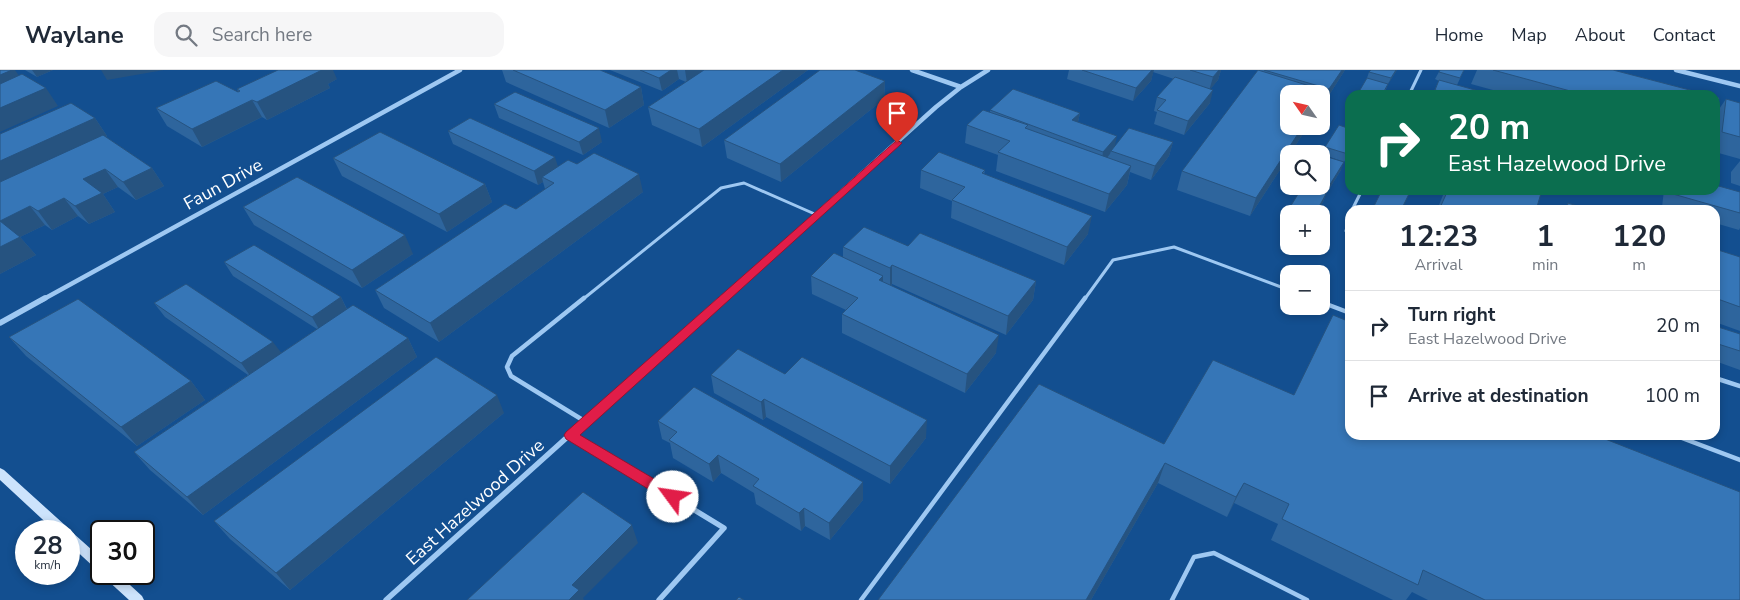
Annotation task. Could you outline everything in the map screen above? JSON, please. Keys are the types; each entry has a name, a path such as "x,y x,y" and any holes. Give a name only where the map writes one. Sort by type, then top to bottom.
{"main road":[{"path":"0,473 51,520"},
{"path":"80,547 90,556"},
{"path":"121,585 138,600"}],"street":[{"name":"Faun Drive","path":"0,323 460,70"},
{"path":"912,70 961,87"},
{"name":"East Hazelwood Drive","path":"386,600 961,87 988,70"},
{"path":"1676,70 1740,86"},
{"path":"571,435 724,528 659,600"}],"lane":[{"path":"1411,90 1421,70"},
{"path":"586,422 511,376 507,367 512,356 721,188 744,183 817,215"},
{"path":"862,600 1113,260 1174,246 1280,287"},
{"path":"1330,305 1345,311"},
{"path":"1720,380 1740,386"},
{"path":"1687,440 1740,460"},
{"path":"1172,600 1194,558 1214,553 1307,600"}],"building":[{"path":"0,70 12,70 0,75"},
{"path":"278,70 322,70 257,102 252,100 192,129 156,108 216,81 238,92 240,91 237,89"},
{"path":"513,70 600,70 641,87 605,110"},
{"path":"640,70 671,70 659,78"},
{"path":"704,70 783,70 699,129 648,107"},
{"path":"820,70 855,70 885,81 780,164 724,140"},
{"path":"1082,70 1152,70 1136,88"},
{"path":"1190,70 1219,70 1213,77"},
{"path":"1258,70 1307,85 1280,85 1280,135 1297,135 1291,145 1280,145 1280,161 1256,198 1182,171"},
{"path":"1264,70 1342,70 1330,88 1330,85 1315,85"},
{"path":"1371,70 1396,70 1391,78 1369,72"},
{"path":"1440,70 1464,70 1460,78 1439,72"},
{"path":"1493,70 1613,70 1690,90 1567,90"},
{"path":"22,74 46,88 0,108 0,84"},
{"path":"1175,77 1213,90 1188,121 1157,110 1166,100 1157,97"},
{"path":"1367,78 1388,84 1385,90 1360,90"},
{"path":"1439,80 1475,90 1435,90"},
{"path":"1013,89 1080,113 1072,120 1117,136 1103,152 990,110"},
{"path":"515,92 599,128 579,142 494,104"},
{"path":"1726,99 1740,103 1740,137 1722,132"},
{"path":"71,103 95,118 0,161 0,134"},
{"path":"983,110 1028,125 1025,128 1131,166 1109,194 998,152 1010,141 967,125"},
{"path":"470,118 555,157 534,171 448,131"},
{"path":"1339,125 1345,127 1345,153 1330,149 1330,145 1326,145"},
{"path":"1129,128 1173,142 1155,166 1111,151"},
{"path":"380,132 485,184 439,214 333,158"},
{"path":"103,135 152,168 123,182 105,169 83,179 102,193 75,206 64,198 38,211 30,206 0,221 0,182"},
{"path":"939,152 985,170 982,173 1092,216 1067,247 952,200 965,187 921,170"},
{"path":"594,153 639,174 430,323 375,290 505,204 516,209 554,183 542,177 568,160 577,164"},
{"path":"1330,158 1344,162 1330,184"},
{"path":"297,177 405,235 352,270 243,207"},
{"path":"1720,186 1740,192 1740,213 1720,207 1720,205 1712,205 1677,195 1720,195"},
{"path":"1297,195 1325,195 1320,205 1291,205"},
{"path":"1380,195 1408,195 1404,205 1374,205"},
{"path":"1446,195 1540,195 1538,205 1441,205"},
{"path":"0,221 20,237 0,247"},
{"path":"864,227 908,246 920,233 1036,281 1008,316 892,265 890,268 843,247"},
{"path":"254,245 341,297 312,317 224,262"},
{"path":"1720,251 1740,257 1740,307 1720,300"},
{"path":"834,253 883,276 879,280 999,335 967,374 842,314 858,298 811,276"},
{"path":"186,284 273,342 241,363 154,303"},
{"path":"78,299 191,381 121,427 9,337"},
{"path":"353,305 408,338 187,497 134,452"},
{"path":"1333,315 1345,320 1345,440 1608,440 1740,492 1740,600 1485,600 1423,570 1418,585 1282,519 1289,504 1244,483 1236,497 1165,463 1086,600 878,600 1039,384 1164,444 1213,360 1294,395"},
{"path":"1720,328 1740,334 1740,351 1720,345"},
{"path":"738,349 785,374 802,357 927,420 890,466 764,399 761,402 711,375"},
{"path":"436,357 497,395 276,573 214,521"},
{"path":"694,387 863,482 829,523 804,508 799,513 753,486 759,479 718,455 709,464 669,440 677,432 658,421"},
{"path":"583,492 632,525 572,585 579,590 569,600 467,600"}],"route":[{"path":"673,497 571,435 897,143"}]}
